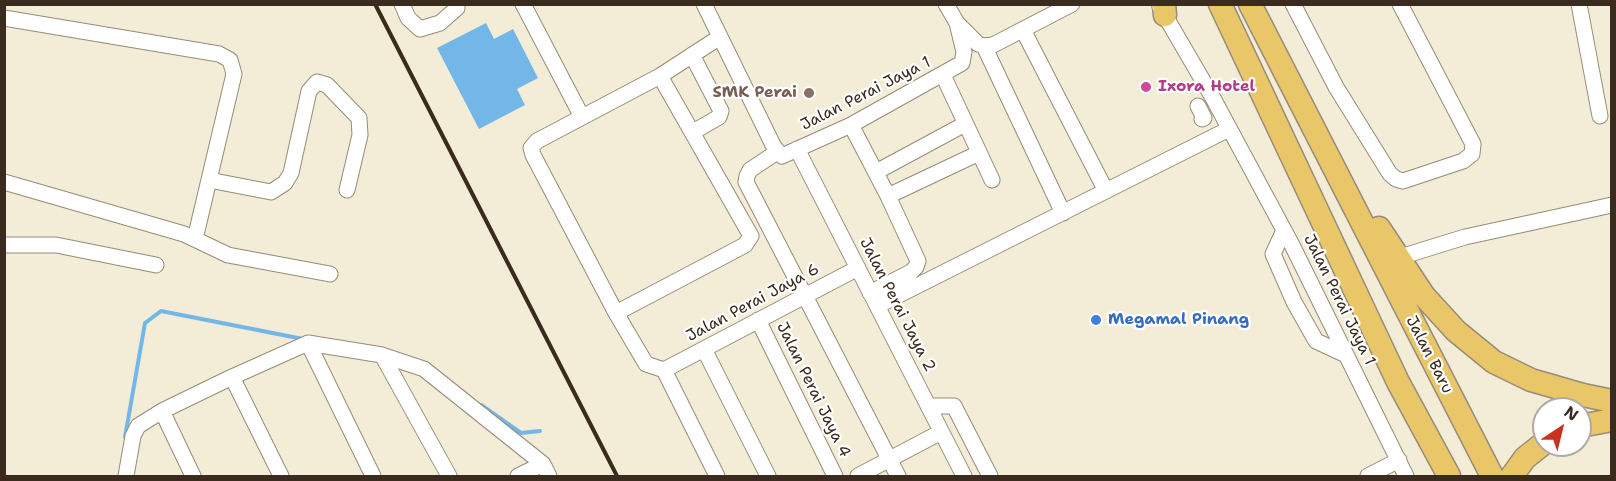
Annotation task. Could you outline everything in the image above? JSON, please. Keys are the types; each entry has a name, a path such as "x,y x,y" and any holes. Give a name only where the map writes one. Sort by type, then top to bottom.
{"highway":[{"path":"1220,4 1398,382 1437,477"},
{"path":"1250,4 1281,68 1397,258 1424,296 1456,331 1494,362 1531,380 1583,396 1611,400"},
{"name":"Jalan Baru","path":"1281,68 1492,477"},
{"path":"1398,382 1449,477"},
{"path":"1592,424 1611,420"},
{"path":"1512,477 1525,458 1532,452"}],"street":[{"path":"402,4 408,18 420,29 440,23 457,8 457,4"},
{"path":"523,4 582,117"},
{"path":"704,4 777,152 750,170 746,182 898,477"},
{"path":"1063,213 984,46 993,45 1072,4"},
{"path":"1293,4 1335,87 1390,174 1403,181 1463,161 1472,154 1473,144 1400,4"},
{"path":"1583,5 1600,116"},
{"name":"Jalan Perai Jaya 1","path":"1163,8 1284,230 1406,477"},
{"name":"Jalan Perai Jaya 1","path":"953,11 978,44 984,46"},
{"name":"Jalan Perai Jaya 1","path":"777,152 782,156 851,125 962,63 964,52 953,11"},
{"path":"4,18 219,54 230,60 234,74 195,239"},
{"path":"1023,30 1106,191"},
{"path":"717,477 664,370 646,364 616,314 531,148 537,141 660,76 720,37"},
{"path":"692,55 721,111 719,117 693,132"},
{"path":"943,75 992,180"},
{"path":"616,314 745,244 751,236 660,76"},
{"path":"209,180 271,192 285,183 291,173 309,91 317,82 327,84 359,118 360,135 347,190"},
{"path":"876,171 965,124"},
{"path":"851,125 876,171 918,261 916,267 874,300"},
{"path":"874,300 1063,213 1229,129"},
{"name":"Jalan Perai Jaya 2","path":"797,149 964,477"},
{"path":"888,196 979,153"},
{"path":"4,182 195,239 228,255 330,274"},
{"path":"1397,258 1465,237 1611,205"},
{"path":"1284,230 1273,254 1294,302 1316,341 1346,355"},
{"path":"4,245 56,245 156,265"},
{"name":"Jalan Perai Jaya 6","path":"664,370 858,268"},
{"name":"Jalan Perai Jaya 4","path":"758,320 836,477"},
{"path":"308,344 373,477"},
{"path":"126,477 133,436 138,426 162,411 232,376 308,344 382,355 424,369 546,470"},
{"path":"704,349 768,477"},
{"path":"382,355 449,477"},
{"path":"232,376 281,477"},
{"path":"928,406 954,406 990,477"},
{"path":"162,411 192,477"},
{"path":"858,477 941,432"},
{"path":"1368,477 1399,460"},
{"path":"518,477 546,470"}],"water":[{"path":"486,23 494,39 513,29 538,78 517,89 525,105 479,129 437,48"}],"waterway":[{"path":"125,437 145,323 161,311 303,339"},
{"path":"481,405 521,433 540,431"}],"railway":[{"path":"375,4 617,476"}],"place":[{"name":"Ixora Hotel","path":"1146,87"},
{"name":"SMK Perai","path":"809,93"},
{"name":"Megamal Pinang","path":"1096,320"}]}
